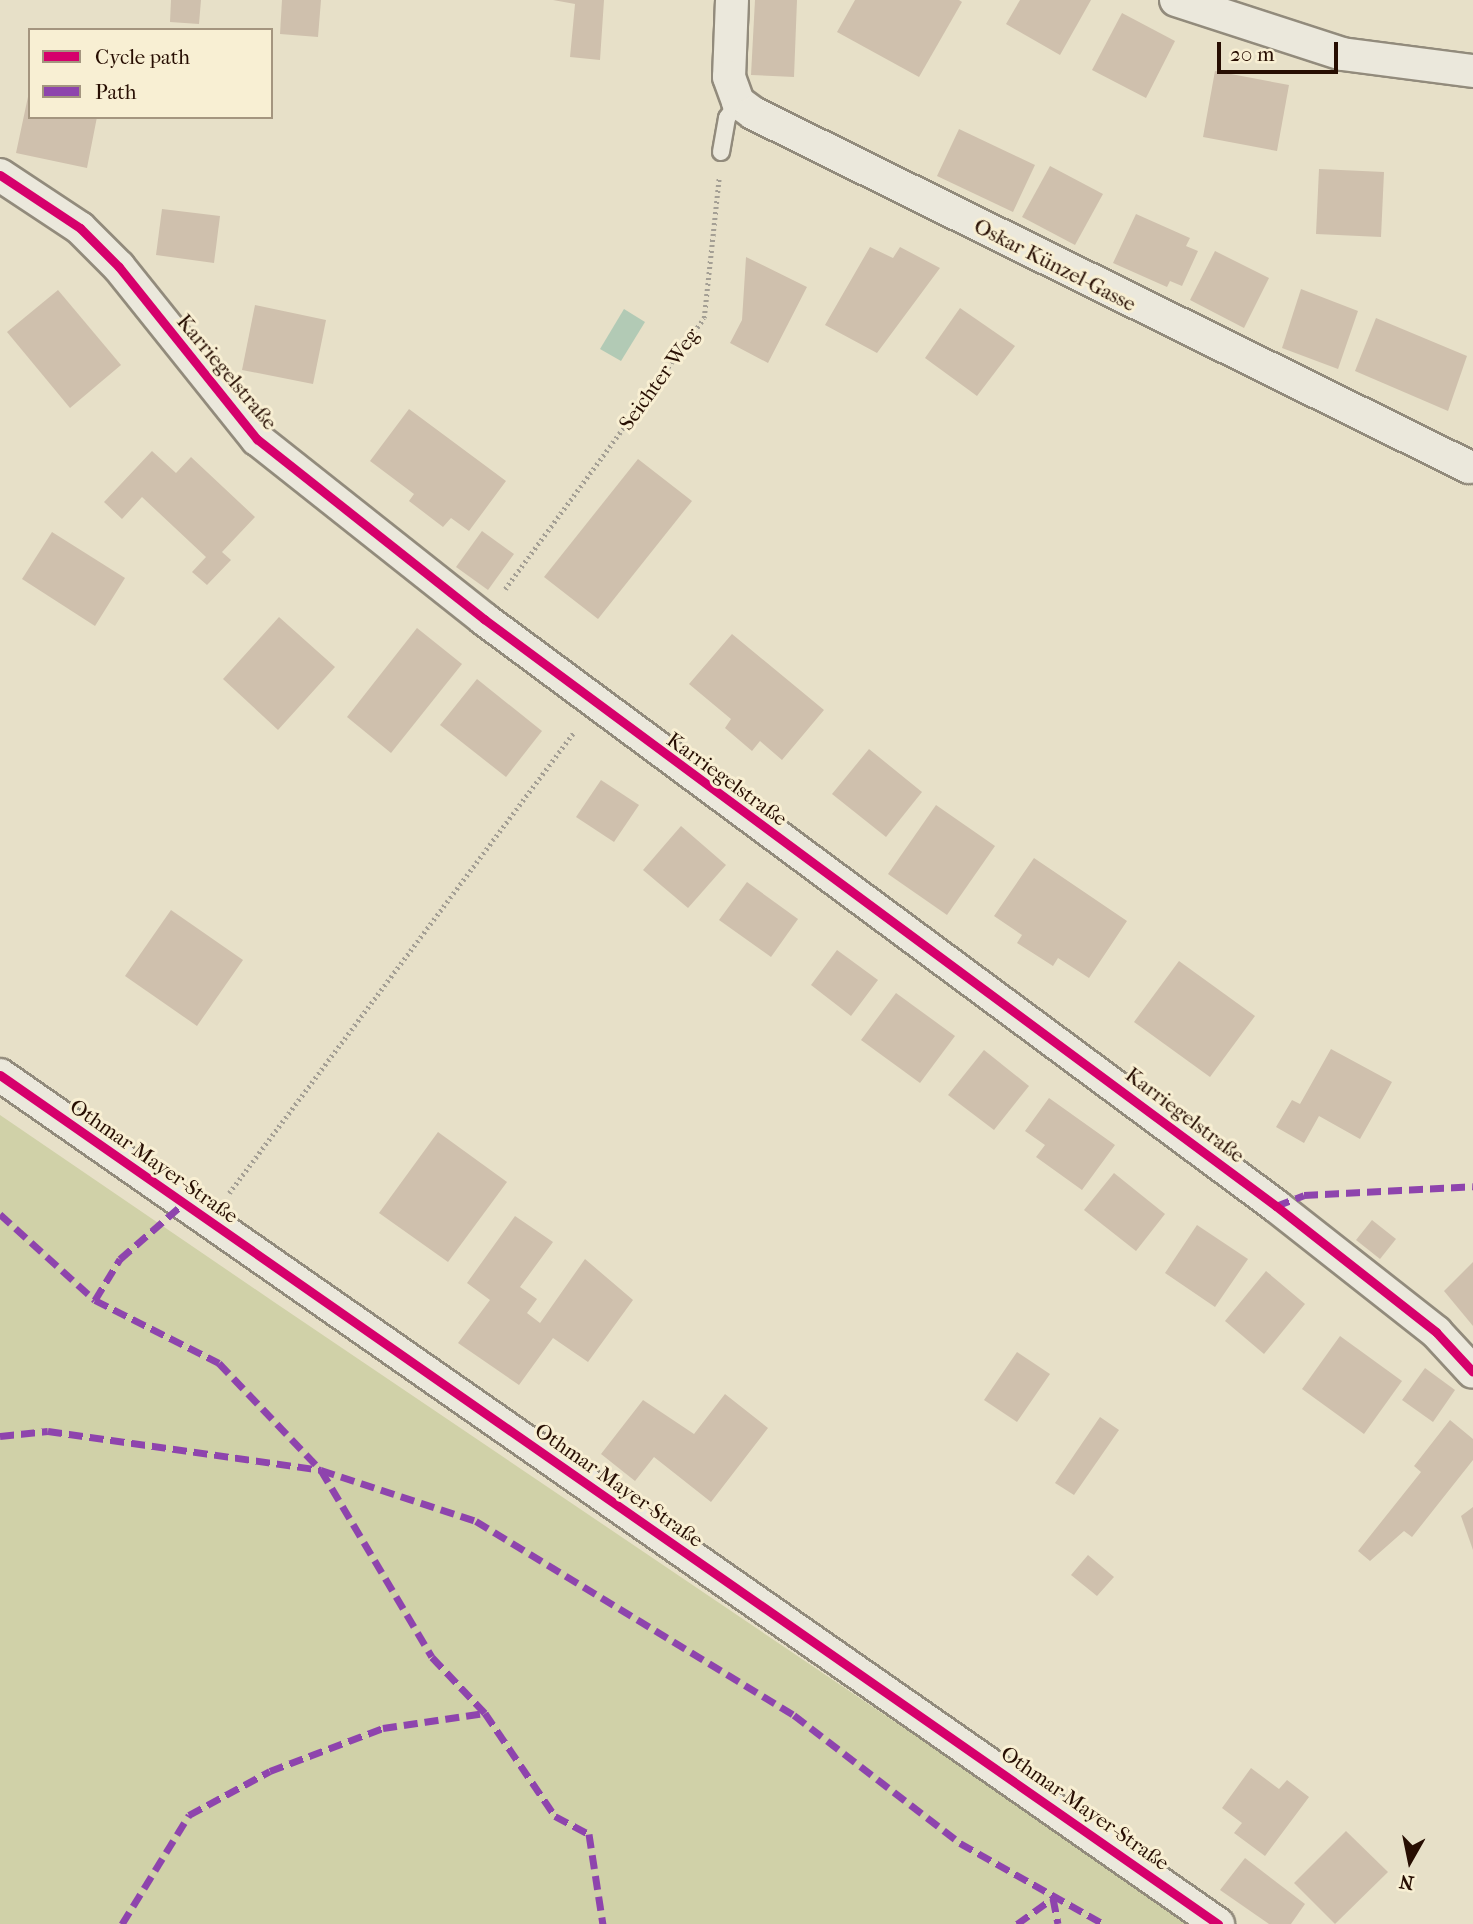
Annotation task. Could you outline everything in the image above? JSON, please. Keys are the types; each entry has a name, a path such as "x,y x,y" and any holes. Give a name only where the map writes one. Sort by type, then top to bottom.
{"street":[{"path":"732,0 729,77 738,102"},
{"path":"1176,0 1342,54 1473,71"},
{"name":"Oskar Künzel-Gasse","path":"738,102 1469,467"},
{"name":"Karriegelstraße","path":"0,175 44,199 119,267 257,439 596,704 1276,1206 1436,1332 1473,1372"},
{"name":"Othmar Mayer-Straße","path":"0,1075 1218,1924"}],"lane":[{"path":"721,152 727,118 738,102"}],"path":[{"path":"208,1220 596,704"}],"shaded area":[{"path":"624,309 645,322 621,361 600,349"},
{"path":"0,1115 274,1302 1194,1924 0,1924"}],"building":[{"path":"171,0 201,0 199,24 170,22"},
{"path":"282,0 321,0 318,37 280,34"},
{"path":"553,0 604,0 600,60 570,57 575,4"},
{"path":"755,0 797,0 794,77 751,75"},
{"path":"855,0 962,2 919,77 837,32"},
{"path":"1020,0 1091,0 1060,55 1006,24"},
{"path":"1122,13 1175,41 1146,98 1092,70"},
{"path":"1215,71 1289,85 1277,151 1203,137"},
{"path":"28,97 28,119 97,119 87,168 16,153"},
{"path":"959,129 1035,165 1013,212 937,176"},
{"path":"1050,166 1103,194 1075,245 1022,217"},
{"path":"1319,169 1384,172 1381,237 1316,234"},
{"path":"162,209 220,216 214,263 156,255"},
{"path":"1136,214 1190,238 1186,246 1198,251 1182,286 1170,281 1167,287 1113,263"},
{"path":"870,247 893,258 900,247 940,268 877,353 825,325"},
{"path":"1215,251 1269,278 1244,328 1190,300"},
{"path":"746,257 807,287 768,363 730,343 742,320"},
{"path":"1301,289 1358,311 1338,369 1282,348"},
{"path":"58,290 121,365 70,408 7,332"},
{"path":"255,305 326,320 313,384 242,370"},
{"path":"960,308 1015,346 977,396 925,358"},
{"path":"1376,318 1467,356 1448,411 1355,371"},
{"path":"409,409 506,481 469,531 451,518 443,527 409,501 414,494 370,461"},
{"path":"152,451 176,473 191,457 255,517 222,552 231,560 207,585 192,572 206,557 142,497 122,519 104,502"},
{"path":"638,459 692,501 598,619 544,577"},
{"path":"482,531 514,554 488,590 456,567"},
{"path":"52,532 125,578 95,626 22,579"},
{"path":"279,617 335,667 278,730 223,679"},
{"path":"417,628 462,664 391,753 347,717"},
{"path":"732,634 824,710 782,760 760,741 752,751 725,728 731,719 689,684"},
{"path":"477,679 542,731 506,777 440,725"},
{"path":"869,749 922,792 886,837 832,794"},
{"path":"601,780 639,805 614,842 576,817"},
{"path":"936,805 995,846 947,915 888,874"},
{"path":"681,826 726,865 688,908 643,870"},
{"path":"1034,858 1127,921 1089,978 1058,958 1053,966 1017,943 1022,935 994,916"},
{"path":"747,882 798,919 771,957 719,920"},
{"path":"171,910 243,960 197,1026 125,976"},
{"path":"837,950 878,980 851,1016 811,985"},
{"path":"1179,961 1255,1016 1210,1077 1134,1022"},
{"path":"896,993 955,1036 920,1083 861,1040"},
{"path":"1331,1049 1392,1082 1360,1139 1319,1116 1304,1143 1276,1127 1292,1100 1300,1104"},
{"path":"984,1050 1029,1086 994,1130 948,1095"},
{"path":"1049,1098 1115,1145 1082,1190 1036,1157 1045,1145 1025,1131"},
{"path":"438,1132 507,1182 448,1262 379,1213"},
{"path":"1114,1173 1165,1214 1136,1251 1084,1210"},
{"path":"515,1216 553,1242 520,1287 537,1299 527,1313 540,1323 585,1259 633,1300 588,1362 553,1338 519,1385 458,1343 490,1300 467,1283"},
{"path":"1372,1220 1396,1239 1380,1259 1356,1240"},
{"path":"1197,1225 1248,1259 1215,1307 1165,1273"},
{"path":"1473,1262 1473,1326 1444,1291"},
{"path":"1266,1271 1305,1304 1264,1354 1225,1321"},
{"path":"1340,1336 1402,1381 1364,1434 1302,1389"},
{"path":"1017,1352 1050,1374 1017,1422 984,1400"},
{"path":"1425,1368 1455,1390 1433,1422 1402,1400"},
{"path":"725,1394 768,1428 711,1502 654,1457 635,1481 601,1454 643,1400 694,1434"},
{"path":"1100,1417 1119,1430 1074,1495 1055,1483"},
{"path":"1450,1420 1473,1439 1473,1460 1412,1537 1404,1531 1370,1561 1358,1551 1421,1472 1414,1466"},
{"path":"1473,1507 1473,1550 1461,1516"},
{"path":"1088,1555 1114,1577 1097,1596 1071,1575"},
{"path":"1251,1768 1279,1789 1287,1780 1309,1797 1265,1856 1234,1833 1242,1823 1222,1808"},
{"path":"1346,1831 1388,1872 1335,1924 1294,1883"},
{"path":"1245,1858 1305,1904 1291,1924 1269,1924 1220,1890"}],"marked path":[{"path":"1276,1206 1304,1195 1473,1186"},
{"path":"95,1300 120,1259 184,1203"},
{"path":"0,1214 95,1300 219,1363 321,1470 432,1657 485,1713 555,1816 589,1834 603,1924"},
{"path":"0,1436 48,1431 321,1470 476,1521 794,1715 960,1843 1104,1924"},
{"path":"122,1924 189,1815 270,1771 383,1728 485,1713"},
{"path":"1053,1898 1058,1924"},
{"path":"1017,1924 1053,1898"}],"cycle path":[{"path":"0,175 80,228 119,267 257,439 484,619 1276,1206 1436,1332 1473,1372"},
{"path":"0,1075 1218,1924"}]}
